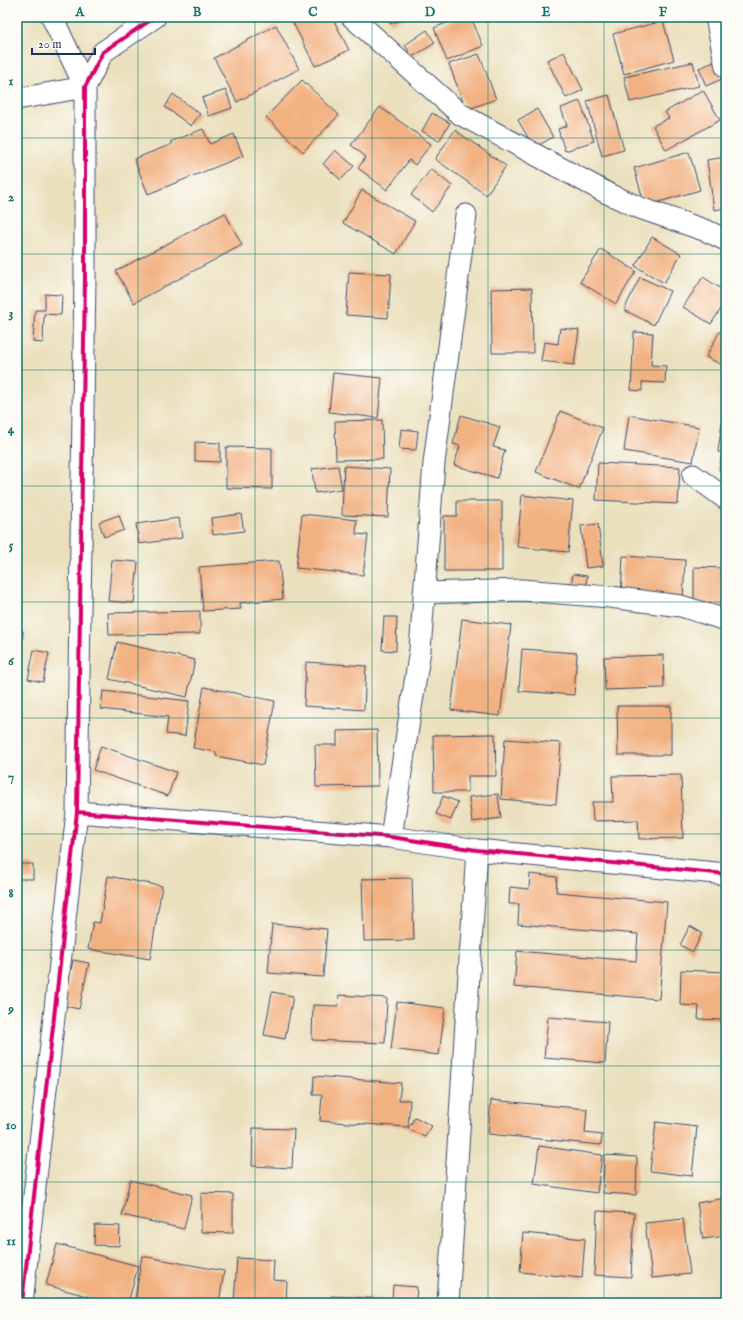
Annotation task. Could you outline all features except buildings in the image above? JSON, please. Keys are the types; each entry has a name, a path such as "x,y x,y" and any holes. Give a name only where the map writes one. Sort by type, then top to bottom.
{"street":[{"path":"22,1303 77,812 85,269 85,87 52,17"},
{"path":"85,87 103,52 155,17"},
{"path":"352,17 460,114 607,193 640,208 707,231 726,240"},
{"path":"716,17 726,67"},
{"path":"17,99 85,87"},
{"path":"391,837 420,650 434,463 466,215"},
{"path":"693,476 726,498"},
{"path":"424,593 522,590 610,597 681,606 726,620"},
{"path":"77,812 391,837 477,850 726,874"},
{"path":"448,1303 477,850"}],"cycle path":[{"path":"22,1303 77,812 85,277 85,87 103,52 155,17"},
{"path":"77,812 391,837 477,850 726,874"}]}
